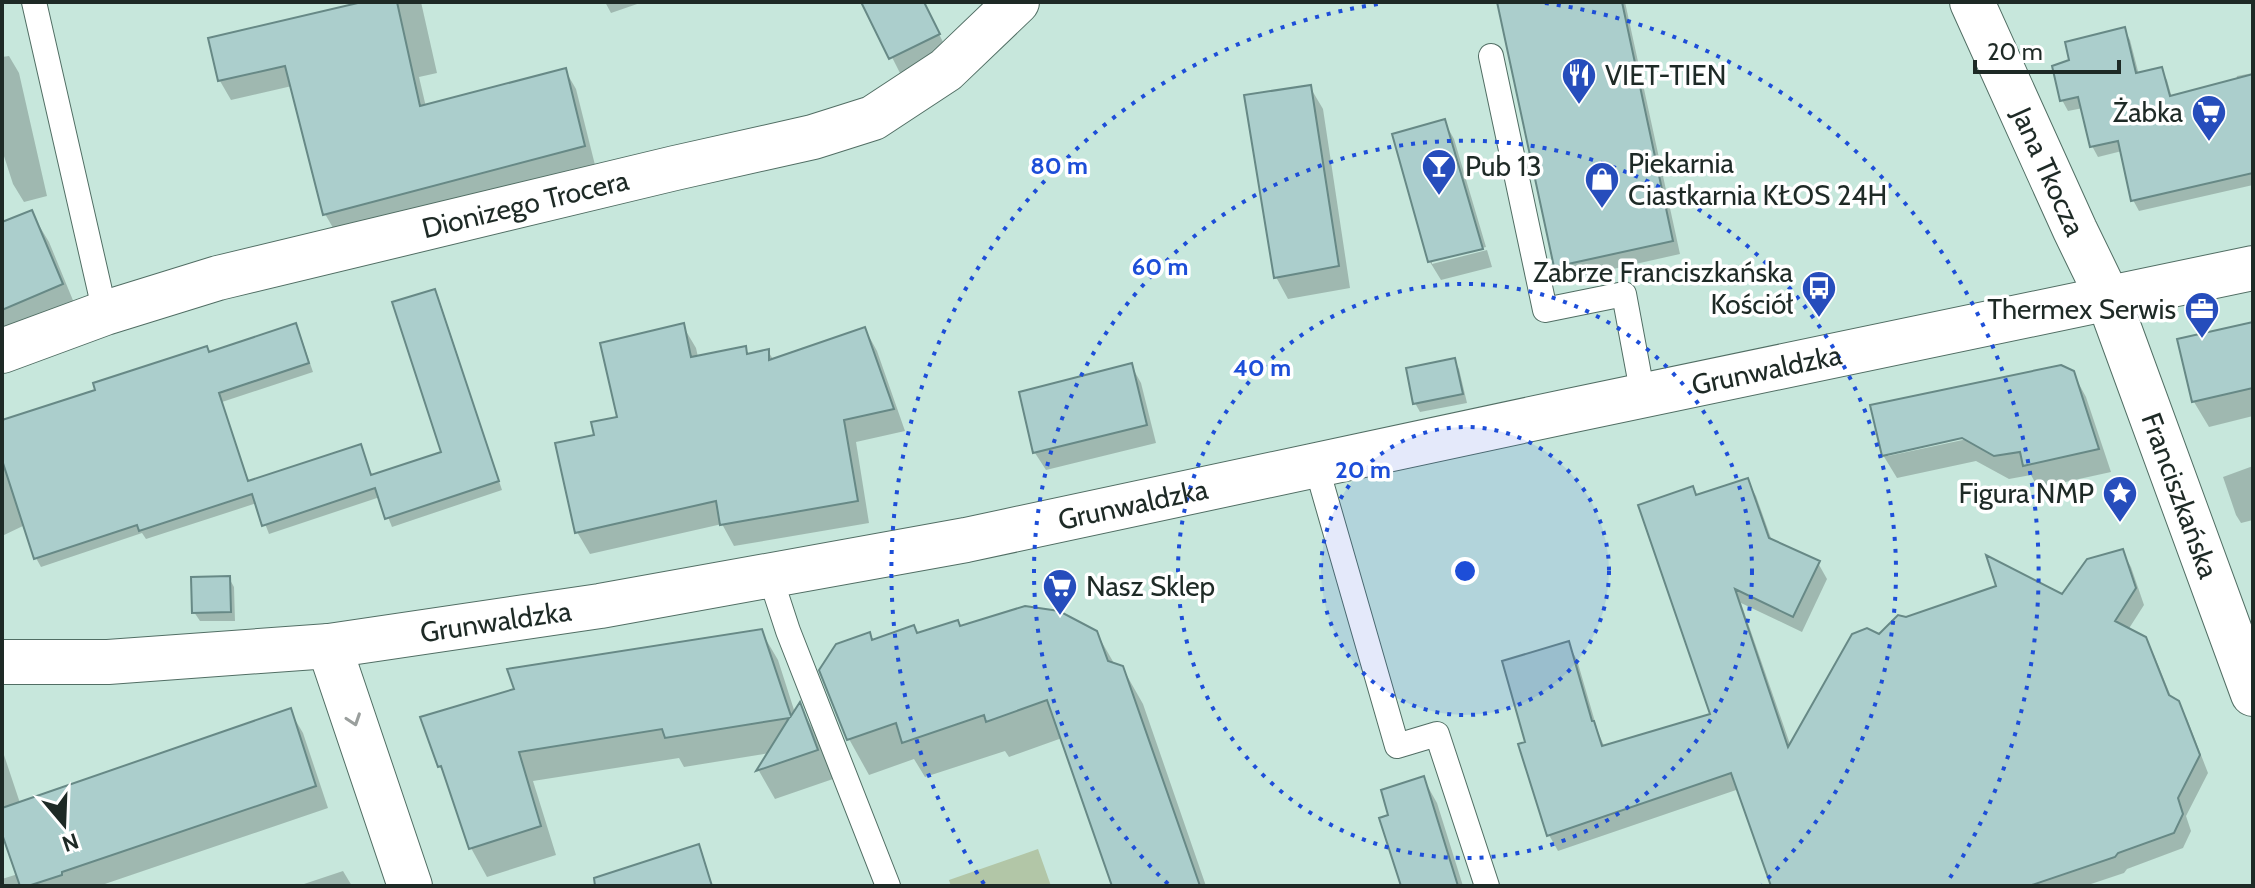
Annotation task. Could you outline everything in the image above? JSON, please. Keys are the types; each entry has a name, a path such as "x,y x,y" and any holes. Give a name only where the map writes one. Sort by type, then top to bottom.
{"street":[{"name":"Dionizego Trocera","path":"2,351 105,313 218,278 813,137 873,118 946,70 1017,2"},
{"name":"Jana Tkocza","path":"1972,2 2108,298"},
{"name":"Grunwaldzka","path":"2,662 108,662 329,646 600,606 966,540 2253,268"},
{"name":"Franciszkańska","path":"2108,298 2253,694"},
{"path":"329,646 410,886"}],"lane":[{"path":"34,2 105,313"},
{"path":"1491,56 1545,310 1624,294 1643,396"},
{"path":"1316,465 1397,746 1437,734 1487,886"},
{"path":"770,576 788,631 888,886"}],"green space":[{"path":"1038,849 1051,886 951,886 949,880"}],"building":[{"path":"362,2 397,2 420,106 566,68 585,146 323,215 285,66 218,81 208,38"},
{"path":"861,2 924,2 940,34 889,59"},
{"path":"1497,2 1622,2 1673,241 1554,267"},
{"path":"2125,27 2136,73 2162,67 2170,96 2253,74 2253,173 2131,201 2118,141 2090,147 2078,97 2060,101 2052,66 2069,60 2065,42"},
{"path":"1311,85 1339,266 1274,278 1244,95"},
{"path":"1445,119 1483,249 1428,262 1392,134"},
{"path":"32,210 63,284 2,310 2,222"},
{"path":"435,289 499,481 385,519 375,488 262,526 252,494 139,531 137,525 34,559 2,460 2,420 95,390 93,383 207,346 209,352 296,323 309,363 219,393 248,481 361,444 371,475 441,452 392,302"},
{"path":"2253,322 2253,388 2192,402 2177,339"},
{"path":"684,323 691,357 746,346 747,354 769,349 769,360 865,327 894,409 844,420 858,501 720,525 716,501 575,533 555,443 594,435 591,422 617,417 600,343"},
{"path":"1455,358 1463,394 1413,404 1406,368"},
{"path":"1132,363 1147,425 1033,453 1019,392"},
{"path":"2061,365 2074,371 2099,449 2023,466 2020,452 1994,456 1962,438 1882,456 1870,405"},
{"path":"1748,478 1769,538 1820,561 1793,617 1735,589 1788,747 1852,634 1867,628 1879,634 1898,615 1906,617 1996,586 1986,555 2062,594 2087,559 2123,549 2136,588 2115,621 2146,637 2169,695 2179,701 2200,755 2178,798 2183,814 2174,833 2029,886 1771,886 1731,773 1547,836 1518,744 1525,742 1502,661 1569,641 1602,746 1710,714 1638,505 1693,486 1696,495"},
{"path":"230,576 231,612 192,613 191,577"},
{"path":"1025,606 1059,611 1097,631 1108,661 1123,666 1200,886 1112,886 1047,700 986,722 984,715 902,743 896,723 847,740 819,670 836,644 870,632 872,640 914,625 917,633 958,620 960,626"},
{"path":"762,629 791,716 800,702 818,750 756,771 789,718 665,738 662,729 519,752 541,826 469,849 441,766 438,767 420,717 514,689 507,669"},
{"path":"291,708 316,786 62,872 62,875 20,886 2,834 2,808"},
{"path":"1424,776 1458,886 1401,886 1379,818 1388,815 1381,790"},
{"path":"699,844 712,886 595,886 594,878"}],"place":[{"name":"VIET-TIEN","path":"1579,106"},
{"name":"Żabka","path":"2209,143"},
{"name":"Pub 13","path":"1439,197"},
{"name":"Piekarnia Ciastkarnia KŁOS 24H","path":"1602,210"},
{"name":"Zabrze Franciszkańska Kościół","path":"1819,319"},
{"name":"Thermex Serwis","path":"2202,340"},
{"name":"Figura NMP","path":"2120,524"},
{"name":"Nasz Sklep","path":"1060,617"}]}
